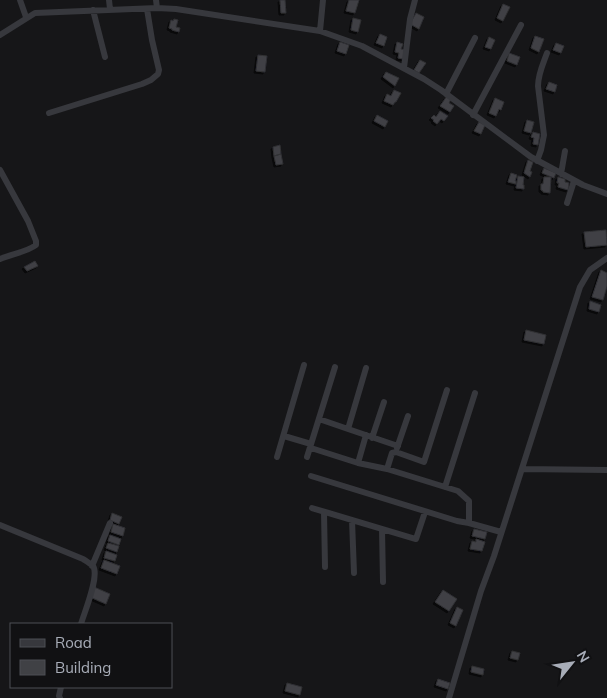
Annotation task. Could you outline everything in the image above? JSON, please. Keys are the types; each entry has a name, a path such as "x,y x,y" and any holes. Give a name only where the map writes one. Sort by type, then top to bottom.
{"street":[{"path":"20,0 26,17"},
{"path":"109,0 110,9"},
{"path":"156,0 157,8"},
{"path":"320,31 323,0"},
{"path":"404,68 410,19 415,0"},
{"path":"0,35 35,13 157,8 176,9 320,31 362,46 424,79 537,161 574,181 607,194"},
{"path":"49,113 142,84 158,74 159,70 147,9"},
{"path":"94,10 105,57"},
{"path":"474,115 520,25"},
{"path":"446,94 475,38"},
{"path":"537,161 544,135 538,78 547,53"},
{"path":"561,174 565,151"},
{"path":"0,170 28,221 36,241 36,245 29,249 0,259"},
{"path":"567,203 574,181"},
{"path":"448,698 580,287 590,270 606,260"},
{"path":"277,457 304,365"},
{"path":"307,457 335,367"},
{"path":"348,428 366,368"},
{"path":"320,419 369,436 424,462 447,390"},
{"path":"445,487 475,393"},
{"path":"358,463 384,402"},
{"path":"387,469 392,453 397,449 408,416"},
{"path":"284,436 358,463 387,469 458,491 469,501 469,523"},
{"path":"522,469 607,470"},
{"path":"312,476 425,512 501,532"},
{"path":"312,508 416,539 425,512"},
{"path":"324,512 325,567"},
{"path":"352,520 354,573"},
{"path":"92,566 110,523"},
{"path":"0,525 83,559 92,566 95,573 94,582 81,623"},
{"path":"382,529 383,582"}],"building":[{"path":"280,0 285,0 286,13 281,13"},
{"path":"349,0 359,0 355,13 346,11"},
{"path":"503,4 510,7 503,21 497,18"},
{"path":"416,13 424,17 419,29 410,24"},
{"path":"353,18 361,20 358,32 351,30"},
{"path":"174,19 178,20 176,27 180,28 179,32 169,28 171,20 173,21"},
{"path":"380,34 387,37 384,46 376,43"},
{"path":"535,36 544,39 539,52 531,48"},
{"path":"489,37 495,40 491,49 485,47"},
{"path":"340,42 349,45 346,54 337,51"},
{"path":"397,42 403,44 401,49 406,50 403,59 398,58 399,53 395,52"},
{"path":"556,43 564,46 561,53 553,50"},
{"path":"509,53 520,57 517,65 507,61"},
{"path":"258,55 267,56 265,72 256,71"},
{"path":"420,60 426,63 419,73 414,70"},
{"path":"386,72 399,78 395,86 383,77"},
{"path":"549,82 557,85 555,92 546,89"},
{"path":"394,90 401,93 393,105 384,101 387,94 391,96"},
{"path":"447,96 451,99 449,103 454,106 450,112 440,106"},
{"path":"495,98 504,102 496,116 489,113"},
{"path":"440,111 448,116 444,121 441,119 437,124 431,118 434,115 436,117"},
{"path":"377,115 388,121 385,127 374,121"},
{"path":"527,120 534,122 531,133 524,131"},
{"path":"479,122 485,125 481,134 474,131"},
{"path":"533,132 540,134 538,145 533,144 534,138 531,137"},
{"path":"280,145 281,154 274,156 273,147"},
{"path":"281,154 283,164 276,165 274,156"},
{"path":"528,160 533,162 530,177 524,173"},
{"path":"544,168 556,173 554,178 542,173"},
{"path":"511,173 517,175 516,184 508,182"},
{"path":"518,176 524,177 524,189 516,188"},
{"path":"544,177 551,177 550,193 541,190"},
{"path":"558,177 565,179 565,182 569,183 568,190 558,187"},
{"path":"606,230 607,245 586,247 584,232"},
{"path":"35,261 38,266 27,271 24,267"},
{"path":"601,270 607,273 607,286 603,300 592,297"},
{"path":"590,301 601,305 599,312 589,309"},
{"path":"526,330 546,335 544,344 524,340"},
{"path":"112,513 122,517 119,524 110,520"},
{"path":"113,524 125,528 123,536 111,532"},
{"path":"474,529 487,532 485,539 472,536"},
{"path":"110,535 121,539 119,545 108,541"},
{"path":"476,539 485,542 482,551 470,549 472,541 476,542"},
{"path":"108,543 119,546 117,552 106,548"},
{"path":"106,551 117,555 115,561 104,558"},
{"path":"104,560 120,566 117,574 101,568"},
{"path":"94,587 110,594 106,604 90,597"},
{"path":"443,590 457,599 449,611 435,602"},
{"path":"457,607 463,610 456,626 450,623"},
{"path":"512,651 520,653 518,660 510,658"},
{"path":"472,666 484,669 483,675 471,672"},
{"path":"438,679 450,683 448,689 436,685"},
{"path":"287,683 302,687 300,695 285,691"}]}
